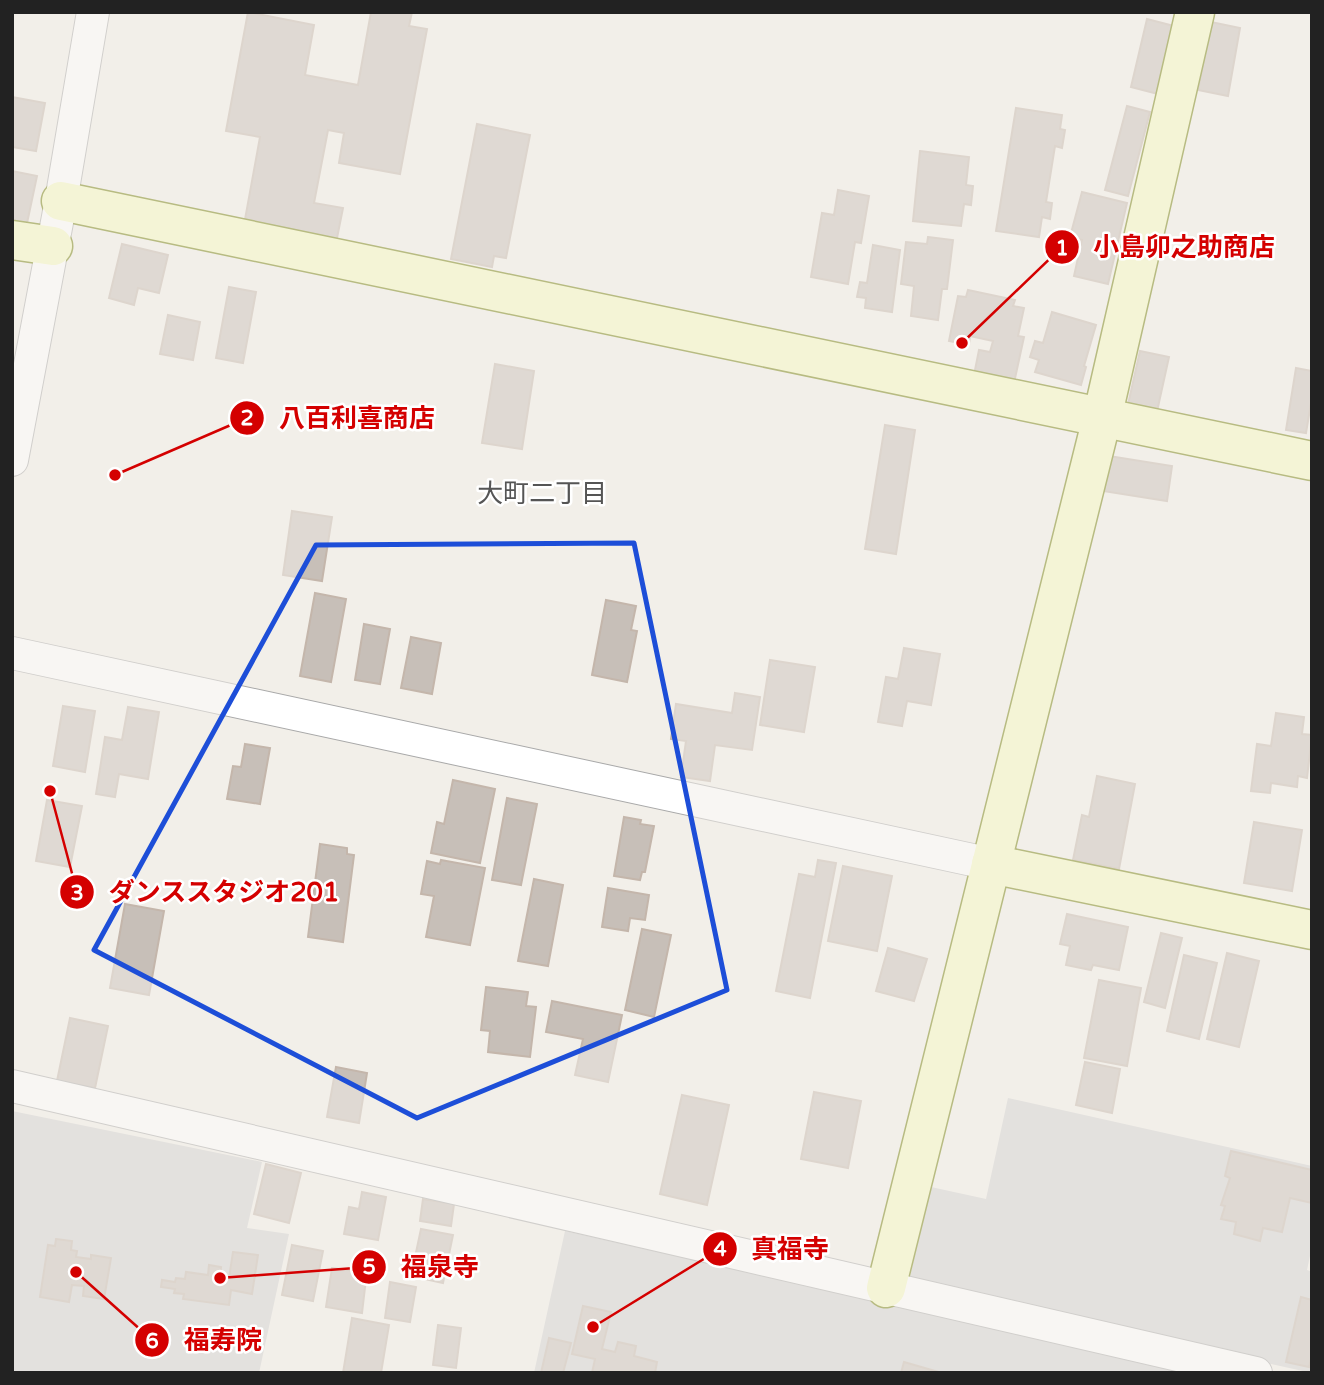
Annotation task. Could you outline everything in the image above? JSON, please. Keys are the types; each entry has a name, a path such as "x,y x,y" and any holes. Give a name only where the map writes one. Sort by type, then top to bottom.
{"street":[{"path":"12,460 53,246 93,12"},
{"path":"886,1288 1102,418 1195,12"},
{"path":"61,201 1312,461"},
{"path":"12,240 53,246"},
{"path":"12,653 991,864 1312,930"},
{"path":"12,1086 1256,1373"}],"highlighted area":[{"path":"634,543 727,990 417,1118 94,950 316,545"}],"shaded area":[{"path":"1008,1098 1312,1166 1312,1246 1307,1270 1312,1272 1312,1373 908,1284 931,1187 986,1199"},
{"path":"12,1111 262,1162 247,1228 289,1234 259,1373 12,1373"},
{"path":"565,1231 1197,1373 534,1373"}],"building":[{"path":"248,12 314,25 305,75 358,85 371,12 412,12 409,26 427,29 400,174 339,163 344,133 328,130 314,203 343,208 336,243 244,225 260,137 226,131"},
{"path":"1147,19 1174,26 1158,94 1131,87"},
{"path":"1211,22 1240,28 1228,96 1198,90"},
{"path":"12,97 45,103 36,151 12,147"},
{"path":"1127,106 1150,112 1128,196 1105,190"},
{"path":"1016,108 1062,115 1060,129 1065,130 1062,148 1055,146 1046,202 1052,203 1050,219 1042,217 1039,237 996,231"},
{"path":"477,124 530,135 506,258 494,256 492,267 451,259"},
{"path":"920,151 969,157 966,185 973,186 971,205 964,204 961,226 913,221"},
{"path":"12,171 37,176 26,228 12,225"},
{"path":"838,190 869,196 861,243 855,242 848,284 811,277 822,213 834,215"},
{"path":"1082,192 1127,203 1108,284 1074,276 1082,240 1070,237"},
{"path":"928,237 953,240 947,289 942,289 938,320 911,316 914,286 901,284 906,242 927,244"},
{"path":"122,244 168,255 159,293 138,288 134,305 109,298"},
{"path":"873,245 900,250 892,312 865,308 866,298 857,297 860,282 867,283"},
{"path":"229,287 256,292 243,363 216,358"},
{"path":"968,290 1015,300 1013,306 1024,308 1018,336 1024,337 1014,383 974,375 979,350 990,352 993,341 970,336 969,345 949,341 958,296 966,297"},
{"path":"1052,312 1096,325 1081,385 1035,372 1039,360 1030,357 1035,341 1043,343"},
{"path":"168,315 200,322 193,360 160,354"},
{"path":"1140,351 1169,357 1156,416 1127,409"},
{"path":"495,364 534,371 522,449 482,443"},
{"path":"1296,368 1312,371 1312,397 1306,433 1286,430"},
{"path":"885,425 915,430 896,554 865,549"},
{"path":"1109,456 1172,466 1167,501 1103,491"},
{"path":"292,511 332,517 322,581 283,575"},
{"path":"315,593 346,599 331,682 300,676"},
{"path":"606,600 636,606 631,630 637,631 627,682 592,675"},
{"path":"364,624 390,629 380,684 355,680"},
{"path":"411,637 441,643 432,694 401,688"},
{"path":"904,648 940,654 931,705 907,701 902,726 878,722 886,677 898,679"},
{"path":"770,660 815,667 804,732 760,725"},
{"path":"735,693 760,697 752,750 715,745 710,781 681,777 686,741 671,739 676,704 732,713"},
{"path":"63,706 95,711 85,772 53,766"},
{"path":"128,707 159,712 148,779 119,774 115,797 96,794 105,737 122,740"},
{"path":"1276,713 1304,717 1302,734 1312,735 1307,778 1298,776 1297,787 1271,783 1270,793 1251,791 1257,744 1271,746"},
{"path":"245,744 270,748 260,804 227,799 233,766 241,767"},
{"path":"1097,776 1135,784 1119,869 1073,860 1082,815 1089,817"},
{"path":"453,780 495,789 480,863 431,853 437,822 444,824"},
{"path":"507,798 537,804 521,885 492,880"},
{"path":"47,800 82,806 70,867 36,861"},
{"path":"624,817 641,820 640,824 654,826 645,872 642,872 640,880 614,876"},
{"path":"1254,822 1302,830 1292,891 1244,883"},
{"path":"320,844 347,848 347,854 354,855 343,942 308,937"},
{"path":"441,860 485,868 470,945 426,937 434,896 421,894 427,861 440,864"},
{"path":"818,860 836,863 810,998 776,991 799,874 815,877"},
{"path":"843,866 892,876 877,951 828,941"},
{"path":"534,879 563,885 548,966 518,961"},
{"path":"608,888 649,895 645,920 630,918 628,931 602,927"},
{"path":"125,904 164,911 149,995 110,988"},
{"path":"1067,914 1128,927 1119,970 1093,965 1091,970 1066,965 1070,946 1060,944"},
{"path":"642,929 671,935 654,1017 625,1010"},
{"path":"1161,933 1182,938 1165,1008 1144,1002"},
{"path":"888,948 927,959 914,1001 876,991"},
{"path":"1227,953 1259,961 1239,1047 1207,1039"},
{"path":"1184,955 1217,963 1199,1039 1167,1031"},
{"path":"1099,980 1141,988 1127,1066 1084,1058"},
{"path":"486,987 528,992 526,1006 536,1007 530,1057 488,1052 490,1031 481,1030"},
{"path":"552,1001 622,1015 608,1082 575,1075 583,1039 546,1032"},
{"path":"70,1018 108,1026 95,1088 57,1081"},
{"path":"1085,1062 1120,1069 1112,1113 1076,1105"},
{"path":"336,1067 367,1073 359,1123 327,1117"},
{"path":"814,1092 861,1101 848,1168 801,1159"},
{"path":"682,1095 729,1105 707,1205 660,1194"},
{"path":"1231,1151 1312,1170 1312,1203 1290,1198 1282,1232 1263,1228 1260,1241 1234,1234 1236,1222 1221,1219 1225,1206 1221,1205 1230,1178 1225,1176"},
{"path":"266,1164 301,1173 289,1223 254,1214"},
{"path":"362,1192 386,1197 378,1240 344,1234 349,1207 359,1209"},
{"path":"423,1199 454,1204 451,1226 420,1221"},
{"path":"421,1229 453,1235 443,1283 411,1276"},
{"path":"56,1239 72,1241 71,1250 77,1251 76,1257 91,1259 91,1255 111,1258 104,1299 83,1296 84,1286 72,1285 69,1302 40,1297 48,1245 55,1246"},
{"path":"292,1245 323,1251 313,1301 282,1295"},
{"path":"233,1252 258,1255 252,1294 231,1290 229,1305 183,1299 184,1294 174,1293 175,1289 161,1287 162,1280 175,1282 176,1278 185,1279 186,1272 208,1275 209,1265 221,1267 220,1276 229,1278"},
{"path":"332,1268 363,1272 362,1279 366,1279 362,1313 326,1307"},
{"path":"390,1282 416,1287 410,1322 385,1318"},
{"path":"1301,1297 1312,1300 1312,1355 1309,1367 1286,1362"},
{"path":"583,1306 611,1312 602,1349 615,1352 618,1342 636,1346 634,1356 657,1362 655,1373 592,1373 595,1359 572,1354"},
{"path":"352,1318 389,1325 381,1373 343,1373"},
{"path":"438,1325 461,1328 456,1368 433,1365"},
{"path":"549,1338 571,1343 563,1373 541,1373"},
{"path":"904,1362 942,1373 901,1373"}],"place":[{"name":"小島卯之助商店","path":"962,343"},
{"name":"八百利喜商店","path":"115,475"},
{"name":"ダンススタジオ201","path":"50,791"},
{"name":"福寿院","path":"76,1272"},
{"name":"福泉寺","path":"220,1278"},
{"name":"真福寺","path":"593,1327"}],"district":[{"name":"大町二丁目","path":"542,493"}]}
